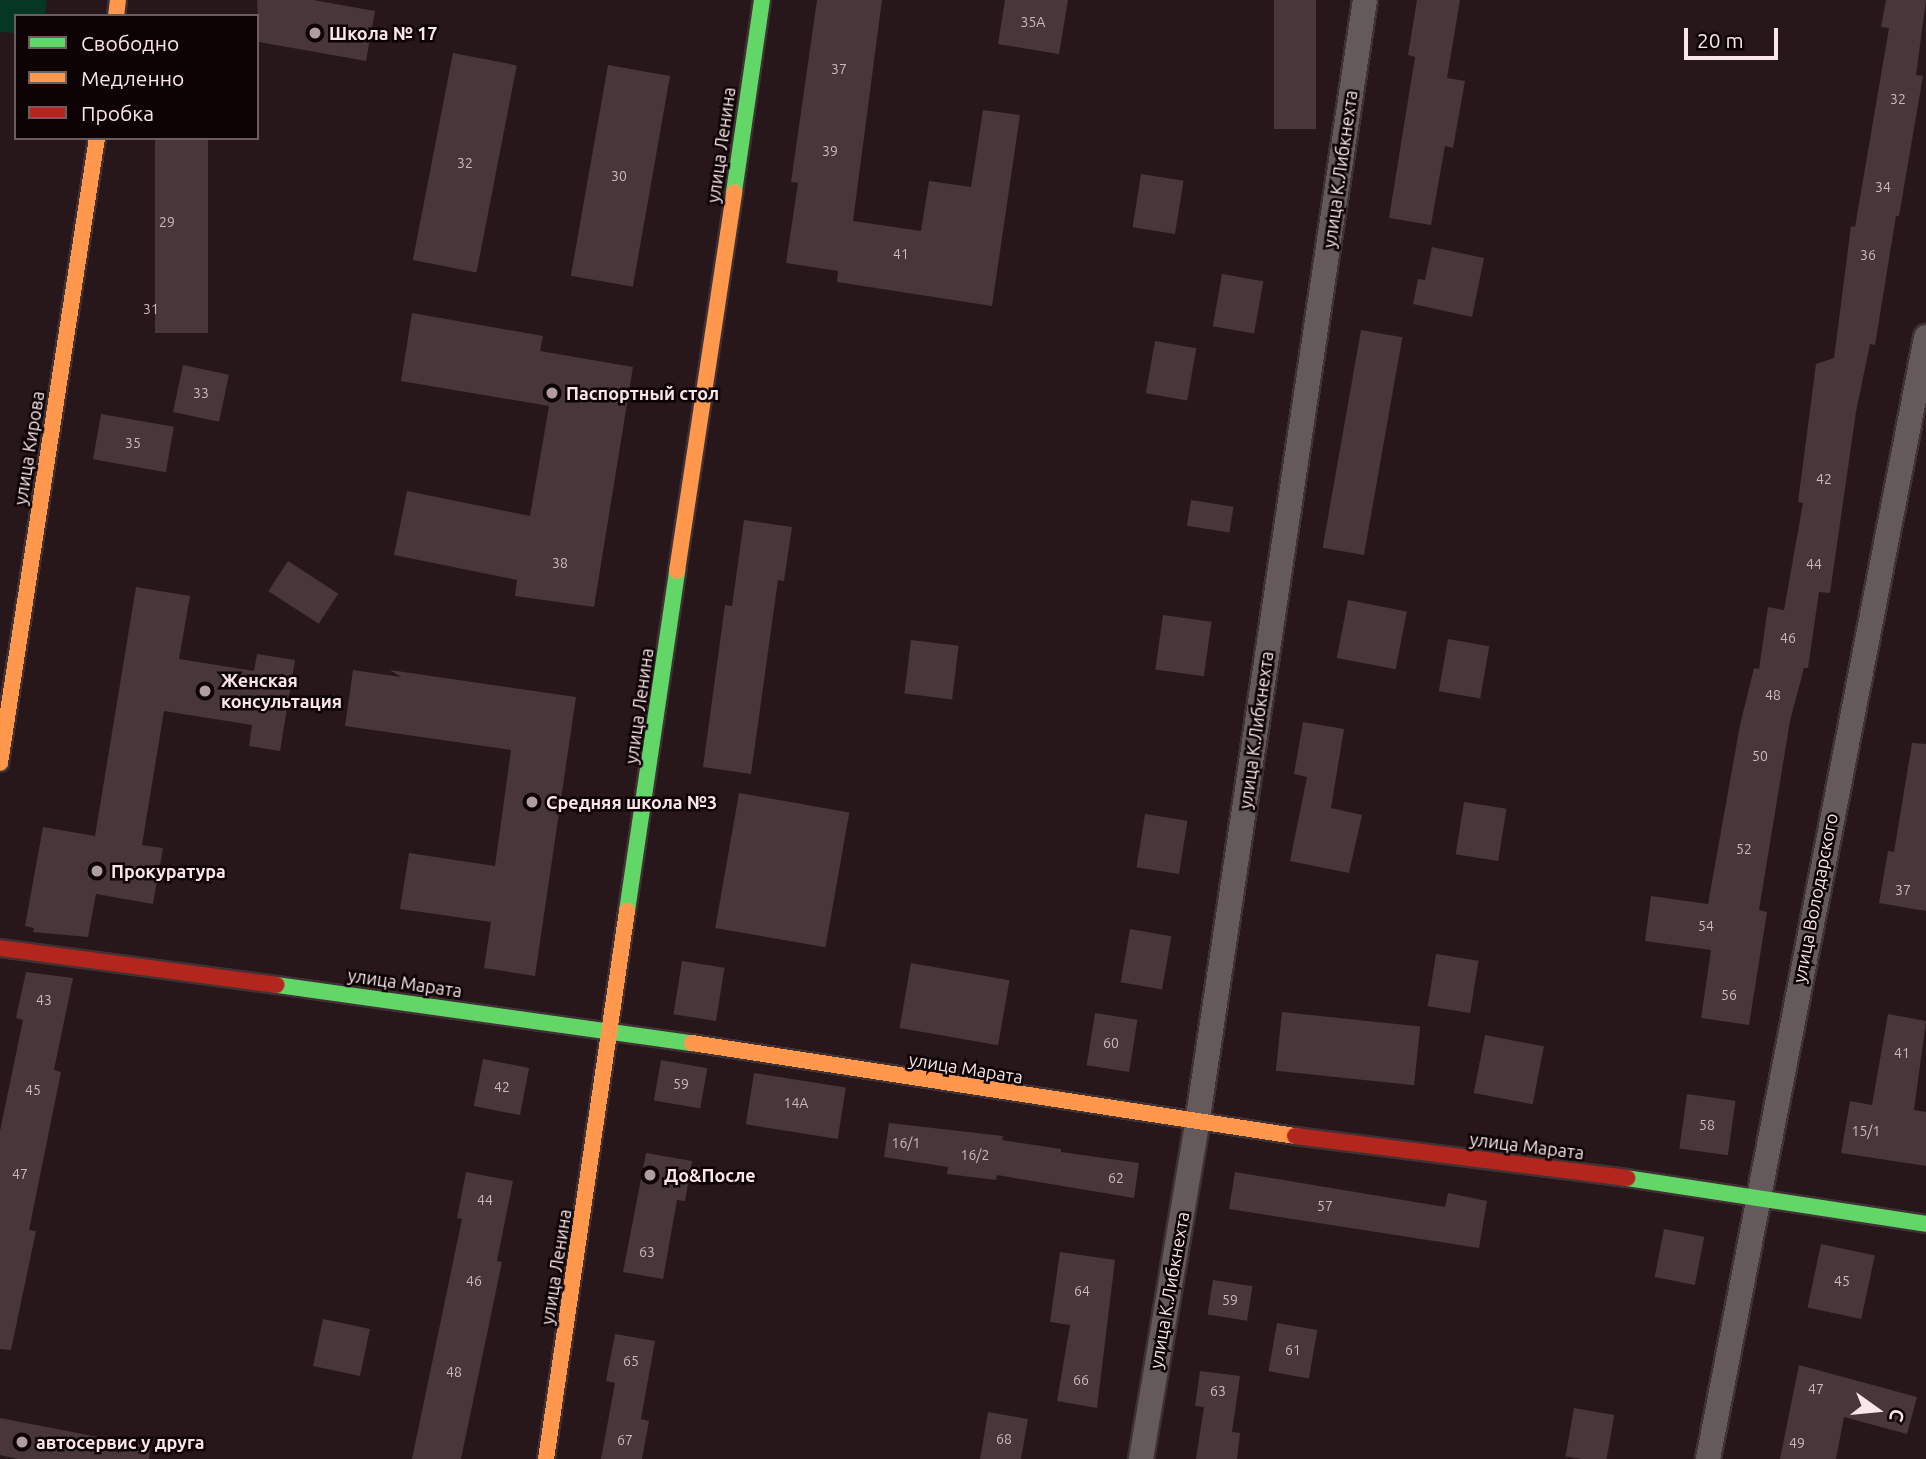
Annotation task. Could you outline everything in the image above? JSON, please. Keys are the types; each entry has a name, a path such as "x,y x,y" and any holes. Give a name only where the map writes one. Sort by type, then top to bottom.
{"main road":[{"name":"улица Ленина","path":"547,1459 762,0"},
{"name":"улица Кирова","path":"0,763 97,140"},
{"name":"улица Марата","path":"0,948 611,1030 1198,1124 1755,1197 1926,1224"}],"street":[{"name":"улица К.Либкнехта","path":"1141,1459 1198,1124 1365,0"},
{"name":"улица Володарского","path":"1708,1459 1755,1197 1926,337"}],"green space":[{"path":"0,0 47,0 45,14 14,14 14,33 0,32"}],"building":[{"name":"Школа № 17","path":"257,0 313,0 375,11 366,61 259,42"},
{"path":"817,0 882,0 853,221 921,231 929,181 971,187 983,110 1020,115 992,306 837,282 838,271 786,263 798,183 791,182"},
{"path":"1005,0 1068,0 1059,54 998,44"},
{"path":"1274,0 1316,0 1316,129 1274,129"},
{"path":"1417,0 1460,0 1447,78 1465,81 1453,148 1445,146 1431,225 1389,218 1415,57 1408,55"},
{"path":"1886,0 1926,0 1916,75 1923,76 1899,216 1896,216 1875,345 1870,344 1856,412 1830,593 1819,592 1808,668 1804,668 1790,721 1759,910 1767,912 1749,1025 1701,1018 1711,950 1645,941 1651,896 1708,904 1740,725 1754,668 1759,669 1768,607 1784,610 1803,503 1798,502 1816,364 1834,358 1851,226 1855,227 1889,28 1881,27"},
{"path":"453,53 517,65 477,273 413,260"},
{"path":"608,65 670,76 633,287 571,276"},
{"path":"155,140 208,140 208,333 155,333"},
{"path":"1141,174 1183,181 1175,234 1133,227"},
{"path":"1432,247 1484,258 1472,317 1413,304 1418,279 1425,280"},
{"path":"1222,274 1263,281 1254,333 1213,326"},
{"path":"412,313 543,336 540,351 633,367 594,607 515,596 517,580 394,555 407,491 530,516 549,406 401,381"},
{"path":"1361,330 1402,337 1364,555 1323,548"},
{"path":"1155,341 1196,348 1187,400 1146,393"},
{"path":"183,365 229,375 219,422 173,412"},
{"path":"101,414 174,427 166,472 93,459"},
{"path":"1191,500 1233,507 1229,532 1187,526"},
{"path":"744,520 792,527 784,581 778,580 751,774 703,767 725,605 732,606"},
{"path":"288,561 338,594 319,624 268,591"},
{"name":"Женская консультация","path":"136,587 190,596 179,659 254,671 257,654 295,660 280,751 249,746 252,725 164,711 142,845 163,848 153,904 96,894 88,937 33,932 34,928 25,926 43,827 95,836"},
{"path":"1348,600 1407,611 1396,669 1337,658"},
{"path":"1163,615 1212,622 1204,676 1155,669"},
{"path":"1448,639 1489,646 1480,698 1439,691"},
{"path":"911,640 959,646 952,699 904,694"},
{"name":"Средняя школа №3","path":"353,670 401,677 390,670 576,697 535,976 484,968 491,922 400,909 409,853 495,866 511,750 345,726"},
{"path":"1303,722 1344,729 1331,808 1362,815 1349,873 1290,861 1307,777 1294,774"},
{"path":"1912,743 1926,744 1926,911 1879,903 1888,851 1894,852"},
{"path":"739,793 849,812 826,947 715,928"},
{"path":"1464,802 1506,809 1498,861 1456,854"},
{"path":"1145,814 1187,821 1179,874 1137,867"},
{"path":"1130,929 1171,936 1162,989 1121,982"},
{"path":"1436,954 1478,961 1470,1013 1428,1006"},
{"path":"682,961 724,968 716,1021 674,1014"},
{"path":"911,963 1009,980 998,1045 900,1028"},
{"path":"26,972 73,978 54,1070 61,1072 29,1230 36,1231 11,1350 0,1349 0,1131 23,1020 16,1018"},
{"path":"1282,1012 1420,1027 1414,1085 1276,1071"},
{"path":"1095,1013 1137,1020 1129,1072 1087,1065"},
{"path":"1888,1014 1926,1021 1914,1110 1926,1112 1926,1166 1841,1153 1850,1101 1872,1105"},
{"path":"1485,1035 1544,1046 1533,1104 1474,1093"},
{"path":"483,1059 529,1068 520,1115 474,1106"},
{"path":"661,1060 707,1068 700,1109 654,1100"},
{"path":"754,1073 846,1088 838,1139 746,1124"},
{"path":"1687,1094 1736,1101 1728,1155 1679,1148"},
{"path":"889,1123 1003,1136 1002,1140 1061,1149 1061,1152 1139,1163 1134,1198 997,1175 996,1180 947,1174 948,1167 884,1157"},
{"path":"646,1153 692,1161 685,1201 677,1200 663,1279 623,1272"},
{"path":"466,1172 513,1181 497,1261 502,1262 461,1459 412,1459 462,1219 457,1218"},
{"path":"1235,1172 1445,1207 1448,1193 1487,1201 1479,1248 1229,1209"},
{"path":"1664,1229 1704,1237 1695,1285 1655,1277"},
{"path":"1821,1244 1875,1255 1861,1319 1807,1308"},
{"path":"1060,1252 1115,1260 1097,1408 1057,1401 1070,1325 1050,1322"},
{"path":"1213,1280 1253,1286 1247,1321 1208,1315"},
{"path":"323,1319 370,1329 360,1376 313,1366"},
{"path":"1277,1323 1317,1330 1309,1378 1268,1371"},
{"path":"615,1334 655,1341 641,1419 649,1421 642,1459 601,1459 615,1383 606,1381"},
{"path":"1799,1365 1917,1397 1907,1434 1844,1417 1836,1459 1780,1459"},
{"path":"1200,1371 1240,1376 1232,1432 1240,1433 1237,1459 1196,1459 1204,1407 1195,1406"},
{"path":"1574,1408 1614,1415 1607,1459 1565,1456"},
{"path":"988,1412 1028,1419 1021,1459 980,1459"},
{"path":"0,1418 150,1447 149,1459 18,1459 0,1455"}],"traffic: fast":[{"path":"734,192 762,0"},
{"path":"627,911 677,571"},
{"path":"277,985 692,1043"},
{"path":"1627,1178 1926,1224"}],"traffic: slow":[{"path":"116,14 118,0"},
{"path":"0,763 97,140"},
{"path":"677,571 734,192"},
{"path":"546,1459 627,911"},
{"path":"692,1043 1295,1136"}],"traffic: jam":[{"path":"0,948 277,985"},
{"path":"1295,1136 1627,1178"}],"place":[{"name":"Школа № 17","path":"315,33"},
{"name":"Паспортный стол","path":"552,393"},
{"name":"Женская консультация","path":"205,691"},
{"name":"Средняя школа №3","path":"532,802"},
{"name":"Прокуратура","path":"97,871"},
{"name":"До&После","path":"650,1175"},
{"name":"автосервис у друга","path":"22,1442"}]}
